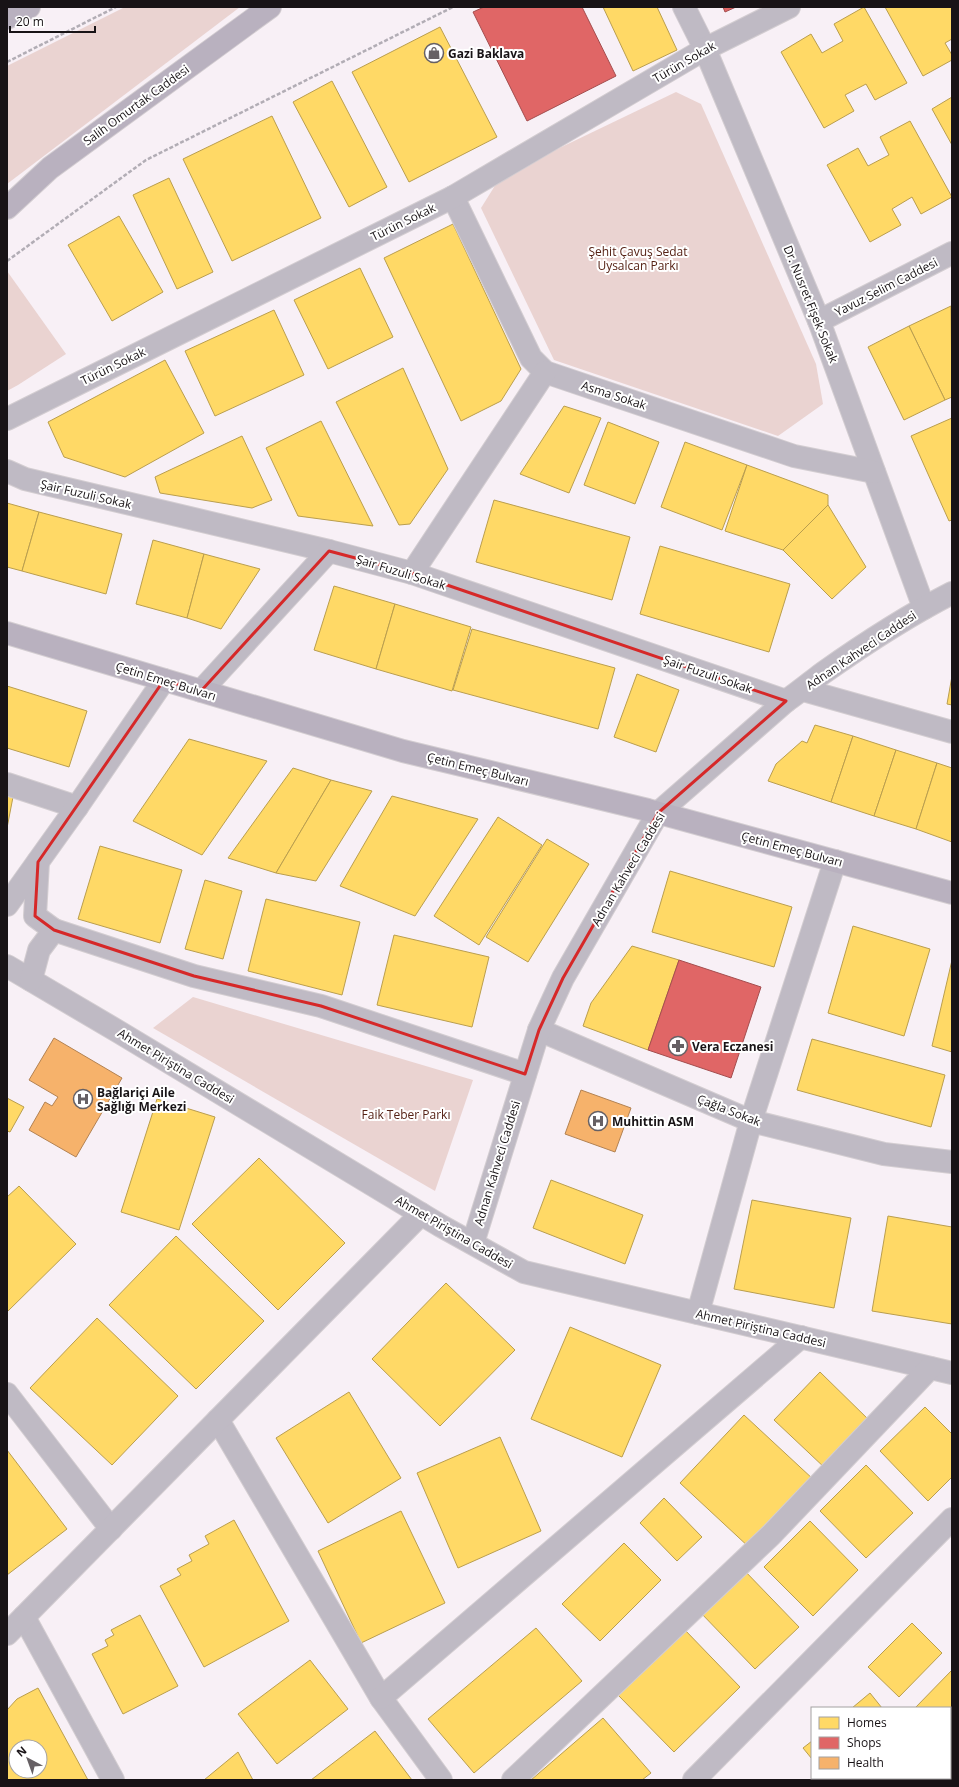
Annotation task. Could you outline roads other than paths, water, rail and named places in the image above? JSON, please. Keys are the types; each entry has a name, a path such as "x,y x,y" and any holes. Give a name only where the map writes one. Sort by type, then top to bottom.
{"main road":[{"path":"7,18 29,7"},
{"name":"Salih Omurtak Caddesi","path":"7,208 50,168 270,7"},
{"name":"Çetin Emeç Bulvarı","path":"7,633 403,751 658,813 952,893"}],"street":[{"name":"Dr. Nusret Fişek Sokak","path":"684,7 706,48 819,321 924,608"},
{"name":"Türün Sokak","path":"7,419 453,197 706,48 789,7"},
{"name":"Asma Sokak","path":"453,197 531,358 545,372 794,456 874,472"},
{"name":"Yavuz Selim Caddesi","path":"819,321 952,253"},
{"path":"412,573 545,372"},
{"name":"Şair Fuzuli Sokak","path":"7,471 25,479 329,551 412,573 795,695 952,732"},
{"path":"201,691 329,551"},
{"name":"Adnan Kahveci Caddesi","path":"473,1243 539,1030 563,978 658,813 795,695 822,674 924,608 952,593"},
{"path":"7,904 77,807 164,680"},
{"path":"7,784 77,807"},
{"path":"698,1313 751,1121 835,861"},
{"path":"38,862 34,916 54,930 194,976 321,1006 525,1074"},
{"path":"31,980 39,950 54,930"},
{"name":"Ahmet Piriştina Caddesi","path":"7,966 421,1214 524,1272 952,1373"},
{"name":"Çağla Sokak","path":"539,1030 751,1121 884,1154 952,1162"},
{"path":"7,1634 421,1214"},
{"path":"381,1698 801,1337"},
{"path":"513,1780 771,1535 930,1368"},
{"path":"7,1394 111,1528"},
{"path":"218,1420 381,1698 440,1780"},
{"path":"694,1780 952,1519"},
{"path":"24,1617 113,1780"}],"place":[{"name":"Gazi Baklava","path":"434,53"},
{"name":"Vera Eczanesi","path":"678,1046"},
{"name":"Bağlariçi Aile Sağlığı Merkezi","path":"83,1099"},
{"name":"Muhittin ASM","path":"598,1121"}],"park label":[{"name":"Şehit Çavuş Sedat Uysalcan Parkı","path":"638,258"},
{"name":"Faik Teber Parkı","path":"406,1114"}]}
